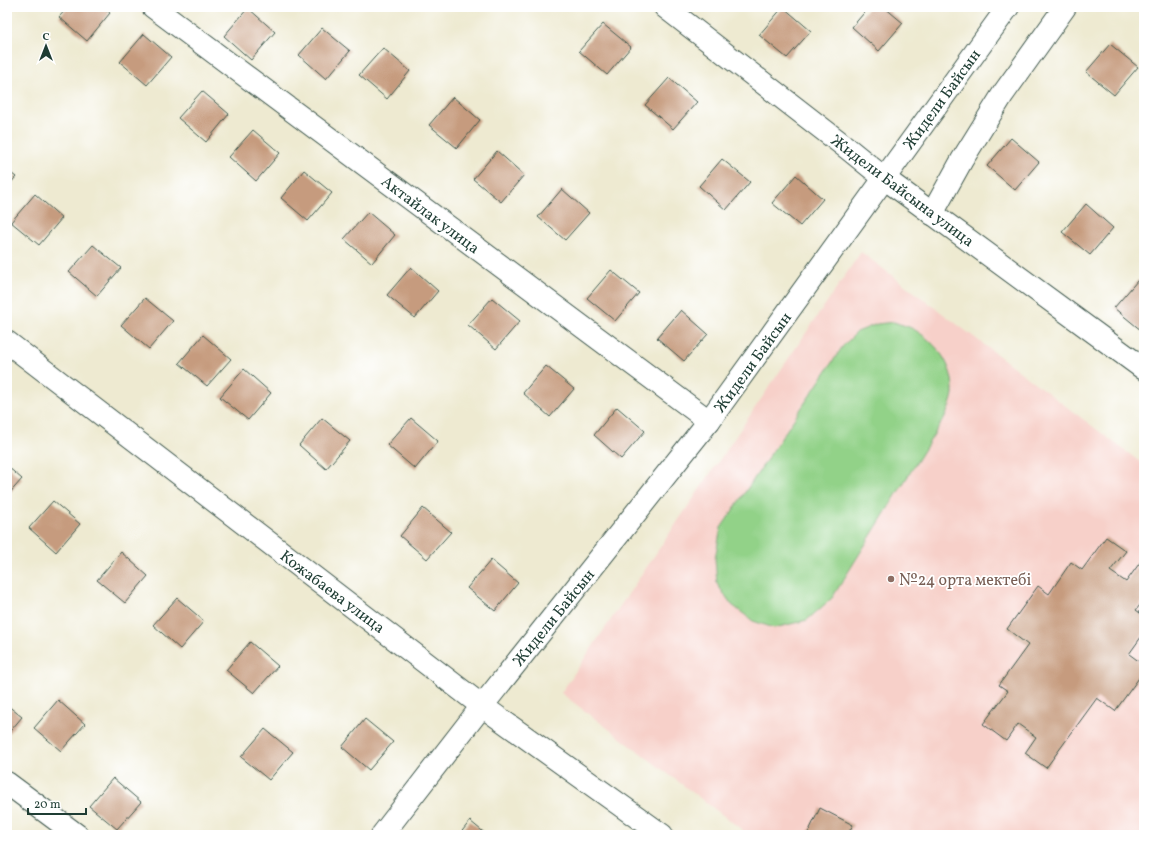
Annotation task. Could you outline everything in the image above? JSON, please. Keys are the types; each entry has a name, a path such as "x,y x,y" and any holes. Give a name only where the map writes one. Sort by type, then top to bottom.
{"street":[{"name":"Актайлак улица","path":"153,7 709,421"},
{"name":"Жидели Байсына улица","path":"665,7 835,138 884,178 1144,368"},
{"name":"Жидели Байсын","path":"382,835 482,706 709,421 1008,7"},
{"path":"932,214 962,160 1003,94 1065,7"},
{"name":"Кожабаева улица","path":"7,342 482,706 662,835"},
{"path":"7,783 77,835"}],"shaded area":[{"name":"№24 орта мектебі","path":"861,252 1144,465 1144,835 749,835 561,693"}],"green space":[{"path":"894,322 913,329 923,336 931,342 943,357 951,374 953,384 953,396 946,415 832,598 807,620 774,628 753,621 732,605 717,584 715,558 721,528 843,346 857,332 877,324"}],"building":[{"path":"68,7 103,7 110,13 87,41 59,17"},
{"path":"783,7 811,31 787,58 759,35"},
{"path":"869,7 884,7 903,23 879,51 852,27"},
{"path":"248,8 275,32 251,60 224,36"},
{"path":"603,24 631,47 607,75 579,51"},
{"path":"322,28 350,51 326,79 299,55"},
{"path":"144,34 171,57 147,85 120,62"},
{"path":"1110,44 1138,67 1114,95 1086,72"},
{"path":"383,48 410,71 387,99 359,75"},
{"path":"669,78 697,102 673,129 645,105"},
{"path":"202,91 229,114 206,142 178,118"},
{"path":"453,97 480,120 457,148 429,125"},
{"path":"253,130 280,153 256,181 229,157"},
{"path":"1011,138 1039,162 1015,190 987,166"},
{"path":"497,151 524,175 501,202 473,179"},
{"path":"722,159 750,182 726,210 699,186"},
{"path":"7,170 16,177 7,187"},
{"path":"304,170 332,193 308,221 281,198"},
{"path":"796,175 823,199 800,226 772,203"},
{"path":"562,189 589,213 565,240 538,217"},
{"path":"35,194 62,218 39,245 11,222"},
{"path":"1086,204 1113,228 1090,255 1062,232"},
{"path":"368,212 395,235 372,263 344,239"},
{"path":"93,245 121,268 97,296 69,272"},
{"path":"411,267 438,291 415,318 387,295"},
{"path":"611,270 639,293 615,321 587,298"},
{"path":"1138,280 1144,285 1144,328 1142,331 1114,308"},
{"path":"145,298 173,321 149,349 121,325"},
{"path":"492,298 520,321 496,349 468,325"},
{"path":"681,310 708,334 684,361 657,338"},
{"path":"203,335 231,359 207,386 179,363"},
{"path":"546,366 574,389 550,417 523,393"},
{"path":"244,369 271,393 248,420 220,397"},
{"path":"617,407 645,431 621,459 594,435"},
{"path":"322,418 350,441 326,469 299,445"},
{"path":"411,418 438,441 415,469 387,445"},
{"path":"7,466 22,479 7,496"},
{"path":"53,501 80,524 56,552 29,528"},
{"path":"423,508 451,532 427,559 400,536"},
{"path":"1106,537 1126,551 1110,571 1126,582 1144,557 1144,600 1136,610 1144,616 1144,633 1129,654 1144,665 1144,671 1115,711 1097,698 1046,768 1025,753 1036,737 1018,724 1006,741 983,724 1008,691 999,685 1028,645 1007,629 1038,586 1049,594 1071,562 1082,570"},
{"path":"121,552 148,576 125,603 97,580"},
{"path":"491,560 518,583 495,611 467,588"},
{"path":"177,598 204,621 180,649 153,625"},
{"path":"250,642 278,666 254,693 226,670"},
{"path":"58,700 85,724 61,751 34,728"},
{"path":"7,705 22,717 7,735"},
{"path":"365,719 393,742 369,770 342,747"},
{"path":"265,729 293,752 269,780 241,757"},
{"path":"113,778 141,802 117,829 89,806"},
{"path":"820,808 853,825 847,835 807,835"},
{"path":"470,821 487,835 459,835"}],"place":[{"name":"№24 орта мектебі","path":"891,579"}]}
